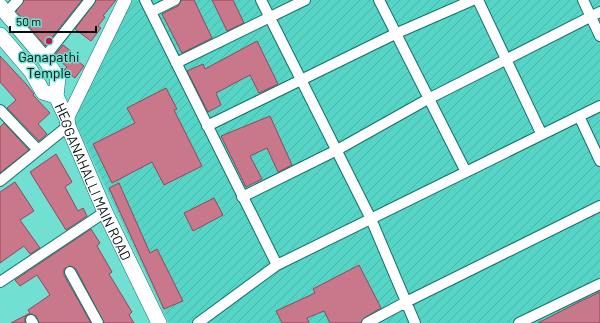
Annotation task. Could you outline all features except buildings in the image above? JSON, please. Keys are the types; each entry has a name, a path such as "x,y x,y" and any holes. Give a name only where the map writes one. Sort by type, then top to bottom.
{"main road":[{"name":"HEGGANAHALLI MAIN ROAD","path":"3,9 44,58 58,78 56,96 105,212 159,323"},
{"path":"0,35 31,71 44,92 56,96"}],"street":[{"path":"3,9 18,0"},
{"path":"44,58 90,0"},
{"path":"0,181 68,123 124,0"},
{"path":"145,0 277,265"},
{"path":"151,12 175,0"},
{"path":"261,0 371,218 415,323"},
{"path":"176,63 305,0"},
{"path":"379,0 466,172"},
{"path":"207,126 395,34 473,0"},
{"path":"478,0 541,133"},
{"path":"583,0 595,14 600,36"},
{"path":"242,197 337,150 428,99 595,14"},
{"path":"198,323 277,265 466,172 541,133 600,106"},
{"path":"0,110 38,150"},
{"path":"579,116 600,161"},
{"path":"367,323 406,302 600,206"},
{"path":"0,282 105,212"},
{"path":"70,272 98,323"},
{"path":"519,323 600,284"}],"shaded area":[{"path":"126,0 600,0 600,323 169,323 72,115"}],"place":[{"name":"Ganapathi Temple","path":"49,41"}]}
